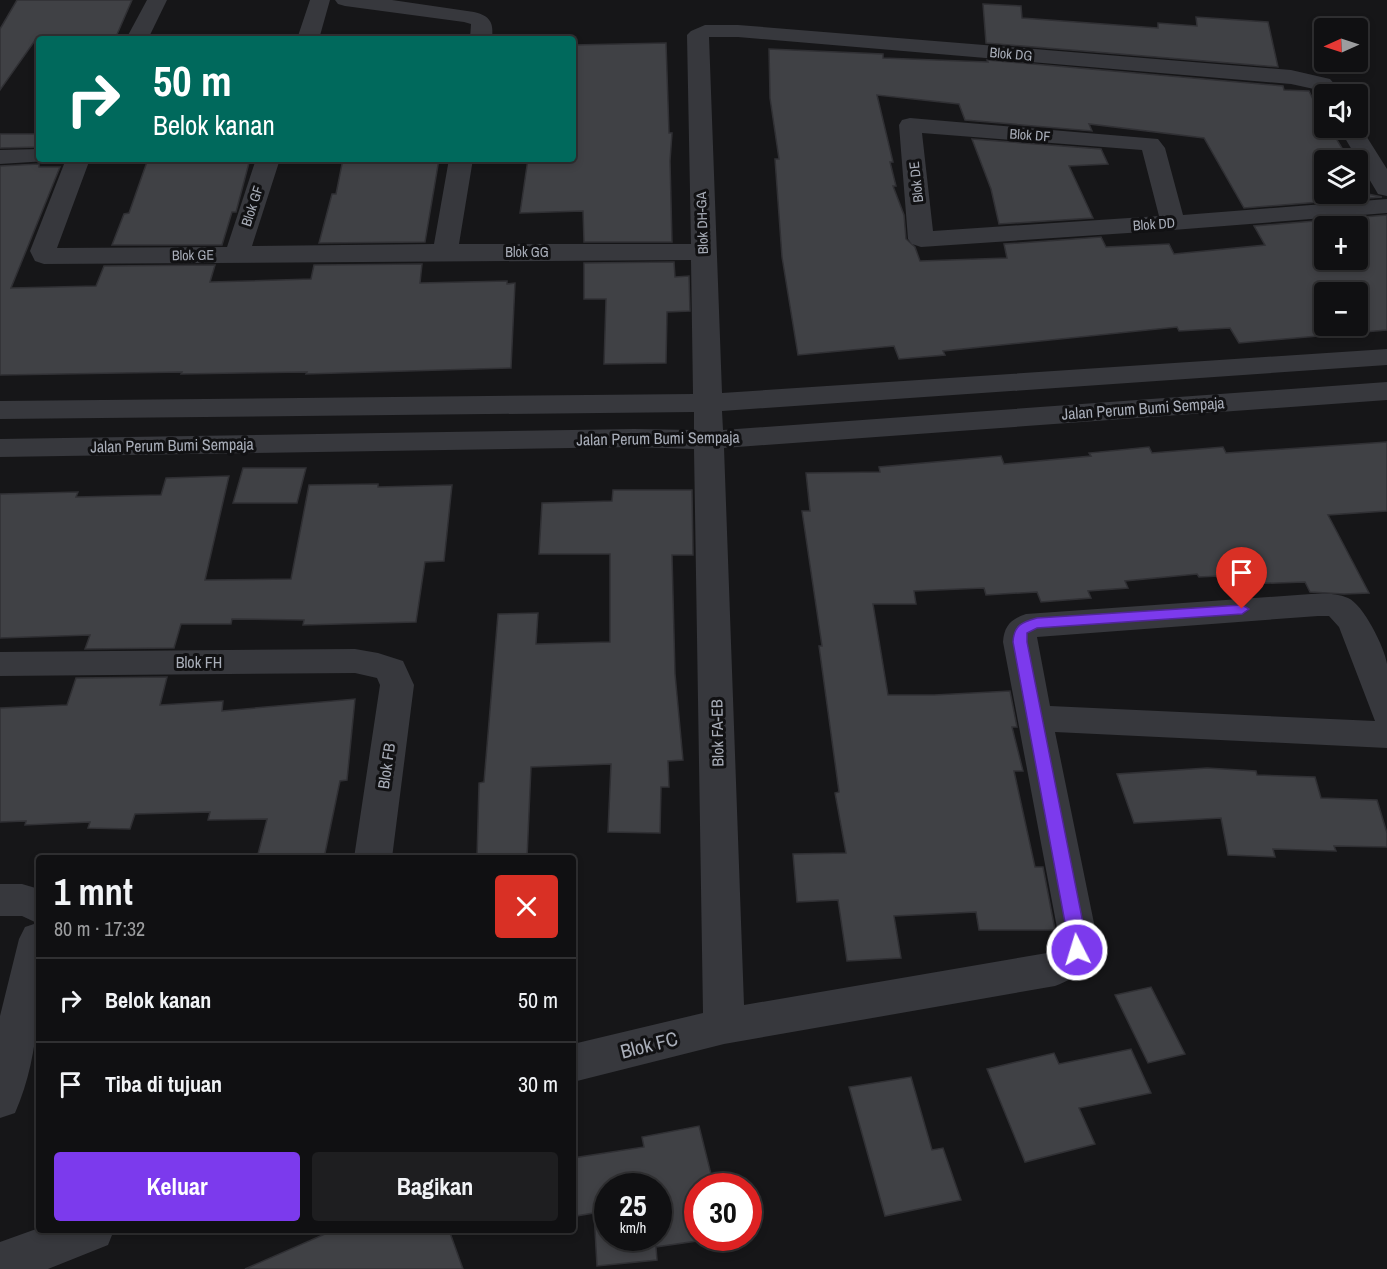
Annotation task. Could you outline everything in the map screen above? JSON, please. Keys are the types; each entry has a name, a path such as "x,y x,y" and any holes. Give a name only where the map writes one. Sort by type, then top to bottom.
{"street":[{"path":"139,36 157,0"},
{"path":"309,36 320,0"},
{"path":"345,0 467,16 480,21 483,27 482,36"},
{"name":"Blok DG","path":"696,42 698,35 705,31 738,31 1291,76 1316,81 1320,84"},
{"name":"Blok DH-GA","path":"696,42 710,440"},
{"name":"Blok DF","path":"910,125 1151,146 1173,223"},
{"name":"Blok DE","path":"910,125 921,238"},
{"path":"1357,138 1387,189"},
{"path":"0,157 36,156"},
{"name":"Blok GE","path":"77,162 43,251 44,256 445,252"},
{"name":"Blok GF","path":"237,254 267,162"},
{"path":"445,252 460,162"},
{"name":"Blok DD","path":"921,238 1173,223 1387,206"},
{"name":"Blok GG","path":"445,252 703,252"},
{"name":"Jalan Perum Bumi Sempaja","path":"0,410 708,404 1387,357"},
{"name":"Jalan Perum Bumi Sempaja","path":"0,448 634,438 710,440 1387,391"},
{"name":"Blok FA-EB","path":"710,440 724,1026"},
{"name":"Blok FC","path":"576,1062 724,1026 1055,969 1067,962 1077,950 1077,933 1020,642 1020,632 1026,626 1337,605 1349,613 1387,712"},
{"name":"Blok FH","path":"0,664 355,661 391,670 393,676"},
{"name":"Blok FB","path":"373,855 397,685 393,676"},
{"path":"1035,718 1387,735"},
{"path":"0,900 22,900 36,904"},
{"path":"0,1099 36,951"},
{"path":"0,1265 84,1233"}],"building":[{"path":"17,0 132,0 116,36 36,36 0,90 0,29"},
{"path":"983,4 1021,6 1022,18 1158,28 1158,23 1197,26 1196,17 1268,22 1278,67 986,43"},
{"path":"666,43 669,133 672,133 670,161 672,242 584,242 583,211 520,213 528,162 576,162 576,45"},
{"path":"769,49 883,54 883,58 988,62 987,60 1283,86 1284,90 1309,91 1314,101 1314,138 1336,138 1343,150 1314,150 1314,202 1244,208 1204,138 1089,124 1092,131 965,120 959,104 877,95 893,162 890,162 896,186 893,186 904,215 906,239 915,247 920,261 1007,258 1004,244 1101,237 1106,247 1169,244 1174,254 1265,245 1254,226 1314,221 1314,270 1368,270 1368,217 1387,215 1387,330 1368,332 1368,282 1314,282 1314,336 1319,336 1239,343 1230,328 1179,331 1177,327 943,351 945,355 899,359 894,346 798,355 782,257 775,159 779,159 770,98"},
{"path":"0,134 36,134 36,147 0,148"},
{"path":"972,139 1101,149 1108,164 1069,166 1093,218 999,224 991,189"},
{"path":"147,162 249,162 236,212 232,212 222,245 112,245 124,214 129,213"},
{"path":"342,162 438,162 425,242 319,243 332,194 336,194"},
{"path":"39,164 39,167 60,167 11,288 96,286 104,266 215,265 210,282 311,279 314,265 422,264 420,283 507,281 507,284 515,283 511,368 306,374 307,372 181,374 182,372 0,375 0,166"},
{"path":"1368,194 1382,197 1368,198"},
{"path":"674,262 675,277 689,276 690,311 667,312 666,363 604,364 606,299 584,299 584,263"},
{"path":"1387,442 1387,511 1328,515 1369,593 1310,592 1305,582 1244,584 1240,575 1199,577 1197,574 1125,581 1128,588 1088,591 1091,598 1041,602 1037,592 986,595 984,588 914,591 916,604 873,604 888,695 1010,691 1017,727 1012,727 1023,771 1014,771 1035,867 1043,867 1055,930 979,930 976,912 894,916 901,958 847,961 838,900 797,902 793,854 846,853 835,793 839,792 819,646 822,646 802,511 810,511 806,473 880,472 879,467 1001,456 1004,464 1091,456 1089,453 1149,447 1152,453 1223,447 1226,453"},
{"path":"243,468 306,468 297,503 233,503"},
{"path":"229,476 205,580 291,579 309,485 378,484 378,487 452,485 444,561 425,562 416,622 303,625 304,620 232,619 231,624 181,624 174,648 85,649 90,635 0,638 0,494 78,492 76,497 161,495 166,478"},
{"path":"613,490 692,490 693,555 672,555 675,674 683,760 668,761 669,787 661,787 660,833 608,832 611,764 531,767 527,855 477,855 479,783 484,782 498,614 538,613 536,644 610,642 610,554 539,554 542,503 612,501"},
{"path":"167,677 160,705 223,701 222,711 355,699 347,780 340,781 325,855 258,855 267,819 208,820 210,812 135,814 130,829 88,828 90,822 25,825 26,821 0,822 0,708 67,705 76,678"},
{"path":"1207,768 1256,771 1257,775 1315,777 1321,798 1377,800 1387,833 1387,847 1334,846 1336,851 1273,849 1275,857 1228,855 1221,818 1134,823 1117,774"},
{"path":"1151,987 1185,1054 1148,1063 1115,995"},
{"path":"1131,1049 1151,1093 1079,1108 1095,1144 1025,1162 987,1069 1054,1053 1059,1064"},
{"path":"911,1077 932,1150 943,1148 961,1200 885,1216 849,1087"},
{"path":"699,1126 711,1173 684,1173 684,1243 672,1245 672,1173 594,1173 594,1213 576,1216 576,1158 644,1147 642,1137"},
{"path":"327,1233 450,1233 463,1269 245,1269"},
{"path":"596,1251 656,1251 657,1260 597,1266"}],"route":[{"path":"1077,950 1077,933 1020,642 1020,632 1026,626 1037,623 1242,609"}]}
